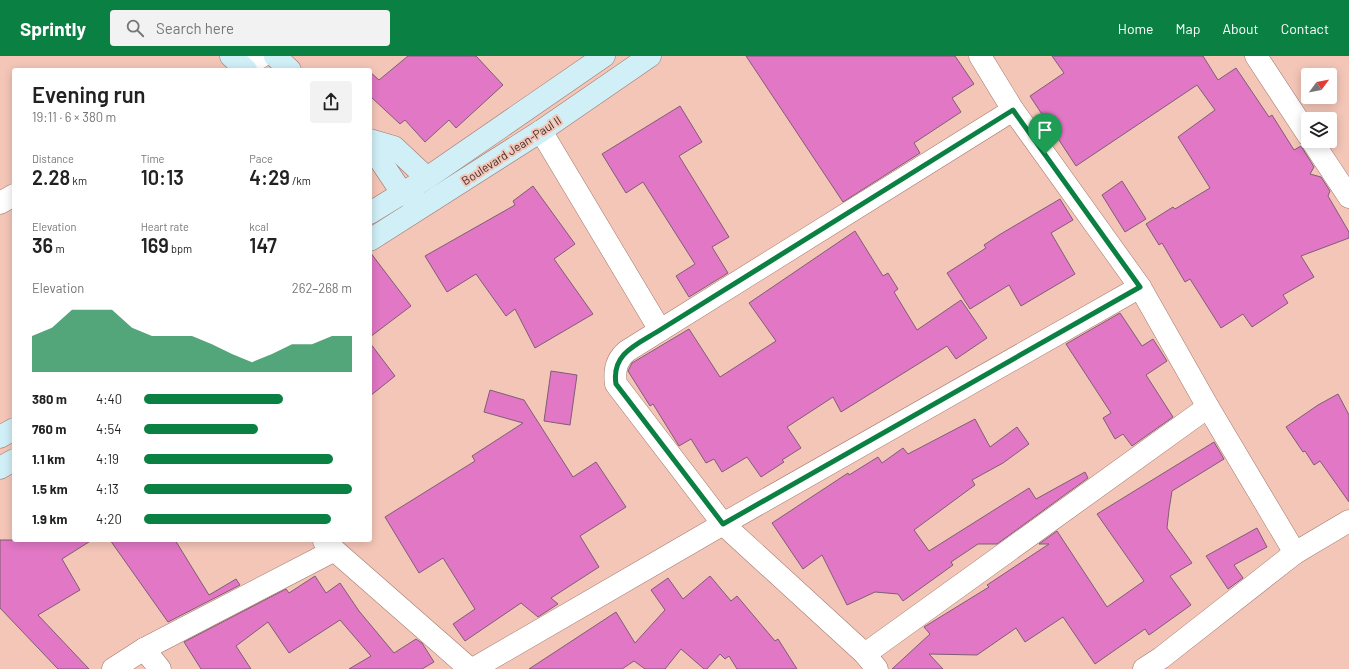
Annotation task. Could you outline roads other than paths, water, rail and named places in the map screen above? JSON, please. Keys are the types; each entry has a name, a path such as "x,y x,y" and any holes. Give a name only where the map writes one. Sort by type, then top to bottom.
{"main road":[{"path":"275,56 288,68"},
{"name":"Boulevard Jean-Paul II","path":"373,206 402,193 427,178 604,56"},
{"name":"Boulevard Jean-Paul II","path":"372,239 541,131 650,56"},
{"path":"372,141 394,147 427,178"},
{"path":"372,148 402,193 426,205"},
{"path":"373,206 403,220"},
{"path":"0,437 12,430"},
{"path":"0,468 12,461"}],"street":[{"path":"240,66 262,56"},
{"path":"980,56 1013,110 1140,287 1208,407 1295,553"},
{"path":"1256,56 1301,124"},
{"path":"1013,110 627,351 620,357 614,375 616,384 723,524 871,661 1208,407"},
{"path":"541,131 660,330"},
{"path":"1317,148 1349,197"},
{"path":"0,202 12,196"},
{"path":"473,669 723,524 1140,287"},
{"path":"1158,666 1295,553 1349,521"},
{"path":"113,669 144,649 328,545 470,669"},
{"path":"144,649 160,669"}]}
